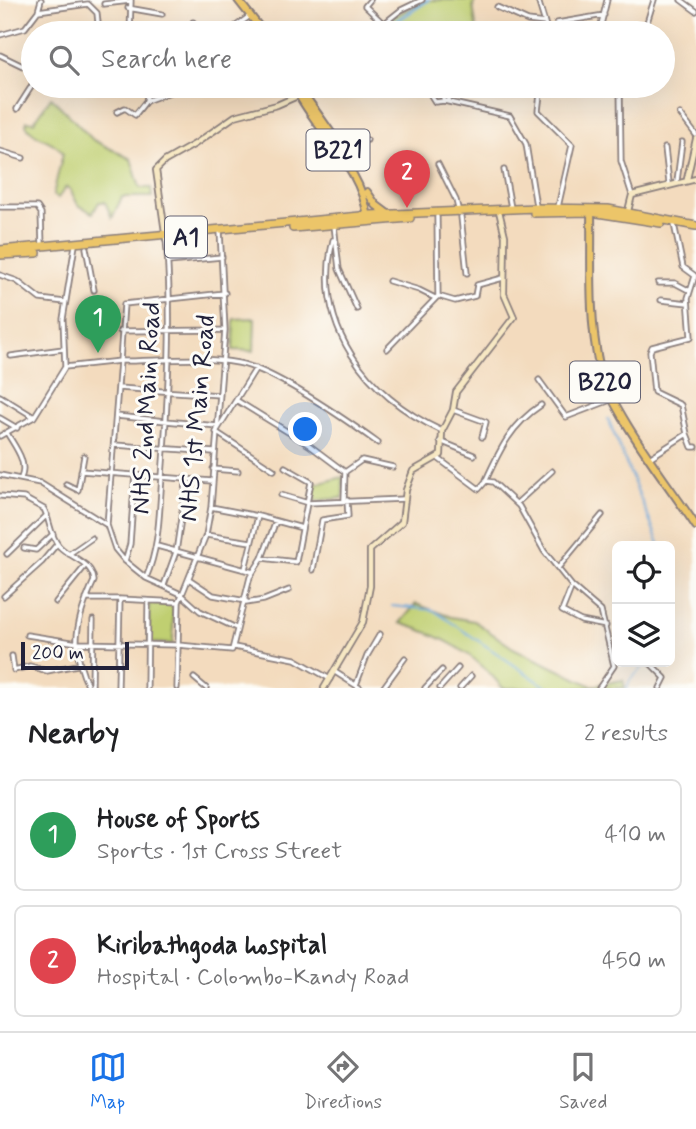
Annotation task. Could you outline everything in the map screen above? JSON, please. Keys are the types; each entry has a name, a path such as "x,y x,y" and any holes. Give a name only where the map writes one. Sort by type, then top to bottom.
{"highway":[{"name":"A1","path":"499,213 536,208 628,211 674,224"},
{"name":"A1","path":"220,232 334,225 388,214 460,215 591,210 696,228"},
{"name":"A1","path":"0,252 75,247 354,217 437,218 460,215"},
{"name":"A1","path":"0,252 86,248 165,237"}],"main road":[{"path":"239,0 254,21"},
{"name":"B221","path":"304,98 341,148 365,192 369,218"},
{"name":"B221","path":"304,98 365,192"},
{"path":"365,192 388,214"},
{"path":"354,217 363,206 365,192"},
{"name":"B220","path":"591,210 595,334 599,365 613,400 696,526"}],"street":[{"path":"30,21 38,11 41,0"},
{"path":"104,4 131,0 128,8 129,21"},
{"path":"357,0 381,21"},
{"path":"365,6 370,0"},
{"path":"386,21 414,2 422,0"},
{"path":"538,0 544,21"},
{"path":"602,21 607,0"},
{"path":"647,21 654,0"},
{"path":"681,0 696,11"},
{"path":"38,11 88,4 97,13 98,21"},
{"path":"497,6 528,21"},
{"path":"128,8 162,14"},
{"path":"569,21 604,15"},
{"path":"243,21 250,16"},
{"path":"0,35 21,29"},
{"path":"0,55 21,65"},
{"path":"17,109 24,98"},
{"path":"117,112 125,108 135,115 147,98"},
{"path":"146,101 154,98"},
{"path":"165,237 156,170 165,160 195,144 235,116 292,98"},
{"path":"432,98 435,102 510,116 526,144 536,208"},
{"path":"444,98 446,102"},
{"path":"446,102 448,98"},
{"path":"540,98 538,111 572,145 558,208"},
{"path":"620,98 621,161 632,195 628,211"},
{"path":"680,114 696,137 687,179"},
{"path":"341,148 356,138 367,140"},
{"path":"677,181 682,142"},
{"path":"665,148 669,183"},
{"path":"0,151 23,158"},
{"path":"438,163 456,200 460,215 467,273"},
{"path":"504,170 511,210"},
{"path":"632,195 669,183 696,179"},
{"path":"0,207 37,207 41,214 42,248"},
{"path":"439,459 442,431 453,410 454,396 464,379 514,317 504,294 505,236 499,213"},
{"path":"387,349 437,297 437,218"},
{"path":"674,224 683,267 695,276 688,303 691,337 652,347 650,352 654,392 681,405 687,434 692,447 696,447"},
{"path":"334,225 328,295 341,336 372,386 417,419 442,431"},
{"name":"NHS 1st Main Road","path":"177,688 179,602 198,559 211,507 225,330 220,232"},
{"name":"NHS 2nd Main Road","path":"146,578 158,547 170,361 170,298 165,237"},
{"path":"333,240 339,269 356,309"},
{"path":"0,436 34,417 65,367 62,349 65,302 75,247"},
{"path":"86,248 94,290"},
{"path":"168,262 222,257"},
{"path":"0,275 17,281 40,299 65,302"},
{"path":"389,281 455,302 475,296 477,285 503,278"},
{"path":"658,283 675,284 690,291"},
{"path":"225,293 124,304 107,525 115,549 146,578 181,594 200,611 236,628"},
{"path":"661,300 688,303"},
{"path":"120,331 225,330"},
{"path":"11,356 62,349"},
{"path":"65,367 120,360 223,362 256,368 343,418 378,443"},
{"path":"256,368 216,432 274,470"},
{"path":"539,380 545,384 562,416 613,400"},
{"path":"118,388 220,395"},
{"path":"0,396 34,417"},
{"path":"236,400 309,445 345,472"},
{"path":"439,459 479,489 486,481 509,435 526,415 541,405"},
{"path":"453,410 486,422 482,436"},
{"path":"116,416 217,426"},
{"path":"0,418 17,428"},
{"path":"7,433 22,459 24,470 21,478"},
{"path":"651,457 687,434"},
{"path":"440,441 474,455"},
{"path":"114,445 214,452"},
{"path":"66,484 78,490 83,456"},
{"path":"324,688 363,622 370,586 370,550 402,522 404,499 417,466 439,459"},
{"path":"345,472 362,460 393,467"},
{"path":"262,558 296,562 311,482 285,467"},
{"path":"213,469 238,471"},
{"path":"81,471 111,471 212,481"},
{"path":"517,503 552,471"},
{"path":"313,570 322,520 348,516 345,472"},
{"path":"125,561 130,544 135,473"},
{"path":"0,475 40,483 107,525"},
{"path":"164,586 176,552 187,478"},
{"path":"486,481 493,482 517,503 558,568 572,586 601,611 612,644"},
{"path":"281,495 308,503 404,499"},
{"path":"0,496 37,503 47,515 57,544 86,565 94,581 77,622 78,665 90,688"},
{"path":"211,507 302,528"},
{"path":"7,554 47,515"},
{"path":"558,568 602,515"},
{"path":"245,569 258,516"},
{"path":"27,635 78,643 178,645 230,651 234,647 236,628 253,572 262,558 276,521"},
{"path":"24,548 36,550 53,534"},
{"path":"206,535 251,542"},
{"path":"69,554 92,538"},
{"path":"4,596 42,562 57,544"},
{"path":"158,547 253,572"},
{"path":"56,602 86,565"},
{"path":"189,579 212,595 246,602 264,600 289,590"},
{"path":"572,586 562,611 596,626 606,626"},
{"path":"86,599 179,602"},
{"path":"118,688 120,599"},
{"path":"147,688 148,601"},
{"path":"90,688 93,620"},
{"path":"335,672 358,687 367,656 380,634"},
{"path":"234,647 295,659 330,679"},
{"path":"12,656 14,670 30,666 47,671 78,665"},
{"path":"383,688 405,658"},
{"path":"599,688 613,667"},
{"path":"654,667 665,678 660,688"},
{"path":"440,688 458,668"},
{"path":"425,688 442,670"},
{"path":"460,688 471,676"},
{"path":"194,678 206,688"}],"green space":[{"path":"424,0 475,0 475,21 388,21"},
{"path":"52,98 93,140 131,159 140,188 151,188 152,197 122,197 112,218 105,202 99,202 93,213 78,205 70,189 66,187 58,198 53,195 63,153 54,144 34,134 26,125 27,121 34,122"},
{"path":"255,318 254,351 233,350 234,319"},
{"path":"343,477 343,498 311,501 313,485"},
{"path":"149,603 173,605 173,644 149,643"},
{"path":"416,604 451,617 474,621 513,648 592,686 623,680 625,688 503,688 481,665 457,647 400,623"}],"waterway":[{"path":"396,21 428,0"},
{"path":"608,419 658,541"},
{"path":"392,606 433,610 548,688"},
{"path":"627,688 630,680 643,667"}],"place":[{"name":"Kiribathgoda hospital","path":"407,208"},
{"name":"House of Sports","path":"98,353"}]}
